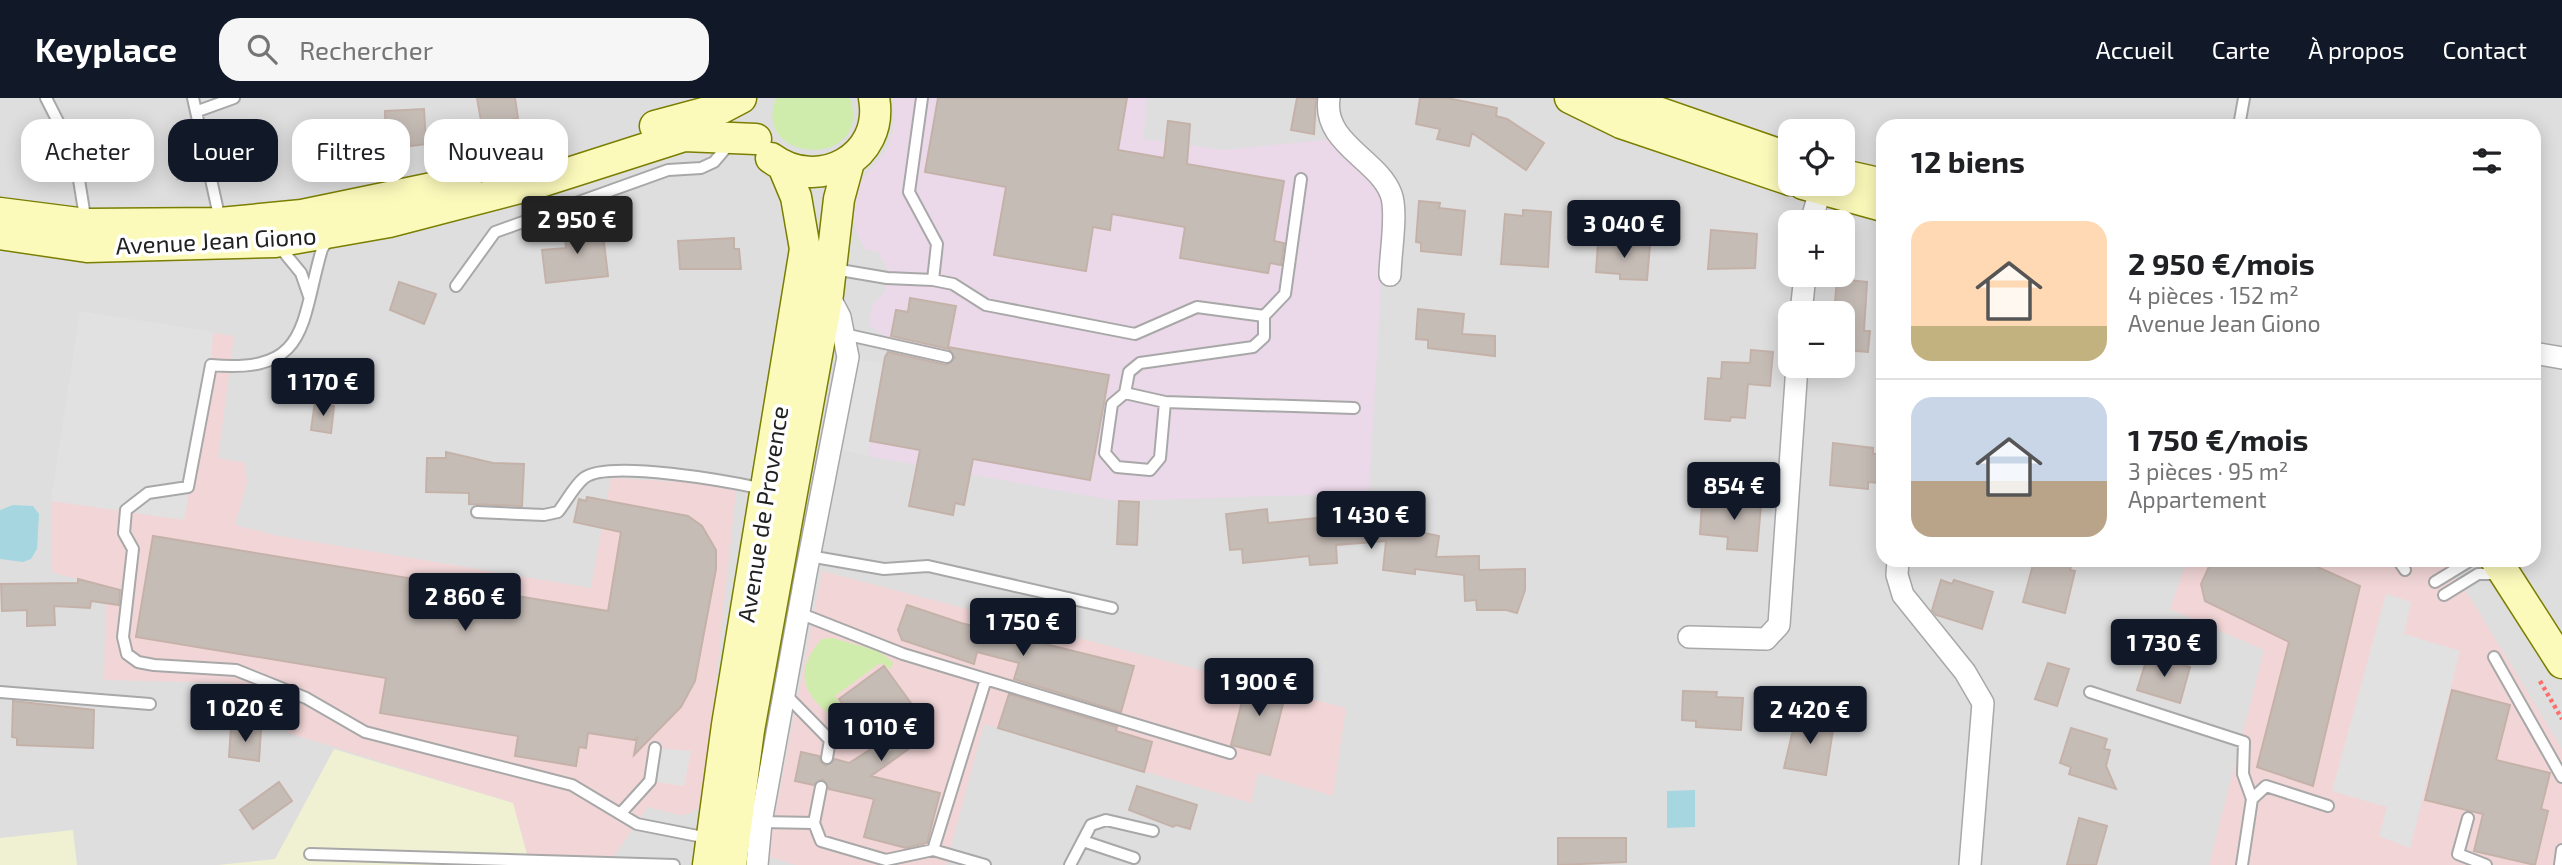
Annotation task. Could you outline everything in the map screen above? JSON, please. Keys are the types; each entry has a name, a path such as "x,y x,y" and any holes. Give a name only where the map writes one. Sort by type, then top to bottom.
{"main road":[{"name":"Avenue Jean Giono","path":"222,233 383,201 524,168 722,107 741,98"},
{"path":"751,98 751,124 745,138 783,166 799,173 817,174 849,162 864,148 873,130 874,98"},
{"path":"1570,98 1621,123 1778,176"},
{"path":"1617,98 1778,154"},
{"name":"Avenue Jean Giono","path":"0,234 222,233 275,242 333,233 531,185 684,136 745,138"},
{"name":"Avenue de Provence","path":"710,852 779,492 830,281 839,199 849,162"},
{"name":"Avenue de Provence","path":"731,865 750,822 750,730 779,492 804,249 796,197 783,166"},
{"path":"1855,184 1876,184"},
{"path":"1855,195 1876,203"},
{"name":"Avenue Jean Giono","path":"0,213 87,235"},
{"path":"2508,567 2562,663"},
{"path":"2509,567 2562,627"}],"street":[{"path":"1329,98 1332,122 1342,139 1386,183 1393,198 1390,275"},
{"name":"Avenue de Provence","path":"750,822 785,694 848,357 830,281"},
{"path":"2541,354 2562,358"},
{"path":"1689,637 1766,639 1779,625 1796,378"},
{"path":"1898,567 1903,596 1965,672 1983,703 1970,865"},
{"path":"750,822 757,865"}],"lane":[{"path":"46,98 75,155 87,235"},
{"path":"193,98 198,111 222,233"},
{"path":"198,111 234,98"},
{"path":"922,98 909,192 937,244 933,280"},
{"path":"2240,119 2244,98"},
{"path":"456,285 495,232 668,170 701,169 745,138"},
{"path":"1165,402 1160,458 1150,470 1116,467 1105,453 1112,404 1125,393 1129,372 1140,363 1253,347 1264,337 1264,316 1285,295 1301,179"},
{"path":"333,233 323,249 298,341 267,363 230,367 211,365 188,486 148,493 125,510 124,533 133,549 123,637 127,654 138,662 154,665 236,670 306,698 365,732 572,785 637,824 710,852 750,822 814,823"},
{"path":"275,242 301,273 309,296"},
{"path":"830,281 887,278 933,280 953,284 986,305 1135,334 1197,307 1264,316"},
{"path":"844,334 947,357"},
{"path":"1125,393 1165,402 1354,408"},
{"path":"477,512 544,515 558,512 585,477 607,470 708,478 779,492"},
{"path":"809,556 884,569 928,566 1112,608"},
{"path":"2435,582 2460,567"},
{"path":"2444,595 2478,574 2501,567"},
{"path":"799,613 903,654 1230,753"},
{"path":"2494,657 2562,777"},
{"path":"933,850 986,679"},
{"path":"0,692 149,704"},
{"path":"2090,692 2244,742 2243,774 2252,799 2242,865"},
{"path":"785,694 830,740 827,758"},
{"path":"621,813 650,781 655,748"},
{"path":"2252,799 2266,786 2328,806"},
{"path":"821,787 814,823 821,841 886,860 933,850 985,865"},
{"path":"2468,818 2458,854 2486,865"},
{"path":"1070,865 1091,825 1106,820 1153,831"},
{"path":"1083,841 1135,858"},
{"path":"2560,865 2562,850"},
{"path":"310,853 674,865"}],"shaded area":[{"path":"0,98 2562,98 2562,865 0,865"},
{"path":"894,98 1147,98 1143,139 1224,150 1334,139 1386,198 1369,493 1117,501 868,456 889,338 869,326 872,305 885,292 888,270 878,252 865,250 856,230 853,213 858,185 885,152 893,132"},
{"path":"80,311 234,336 218,458 245,463 247,483 235,525 278,536 591,588 611,478 700,483 736,491 704,796 698,808 689,814 679,815 648,807 612,859 528,858 513,803 292,734 233,683 104,680 106,587 51,572 51,501"},
{"path":"80,311 213,332 211,365 184,520 51,501"},
{"path":"848,357 884,364 868,456 830,447"},
{"path":"2185,567 2449,567 2562,749 2562,865 2209,865 2264,650 2170,609"},
{"path":"822,571 1346,708 1333,796 1258,773 1251,803 984,724 946,865 796,865 767,856"},
{"path":"2386,594 2411,602 2404,634 2460,651 2410,848 2379,836 2387,807 2332,791"},
{"path":"655,748 691,751 684,786 650,781"}],"green space":[{"path":"776,98 850,98 853,121 845,137 830,147 812,150 794,146 780,136 773,120"},
{"path":"833,638 878,651 893,662 891,669 880,663 835,696 858,734 819,705 805,682 805,669 810,655 822,639"},
{"path":"334,749 513,803 530,865 218,865 275,859"},
{"path":"73,830 77,865 0,865 0,838"}],"water":[{"path":"13,505 33,506 39,514 37,549 31,559 23,562 0,559 0,510"},
{"path":"1695,790 1695,827 1667,828 1667,791"}],"building":[{"path":"477,98 515,98 518,118 481,119"},
{"path":"938,98 1127,98 1118,150 1164,158 1168,121 1190,124 1187,164 1284,181 1274,241 1284,243 1281,265 1270,263 1268,273 1180,258 1185,227 1112,214 1110,230 1093,227 1086,271 994,255 1006,187 925,172"},
{"path":"1297,98 1316,98 1314,134 1291,130"},
{"path":"1420,98 1447,98 1497,108 1496,116 1507,119 1544,143 1526,170 1472,133 1469,146 1437,139 1440,129 1416,124"},
{"path":"424,109 424,144 410,146 410,119 385,119 385,111"},
{"path":"1419,201 1440,203 1439,208 1465,211 1461,255 1421,251 1421,243 1416,242"},
{"path":"1523,210 1551,212 1548,267 1501,264 1505,214 1523,216"},
{"path":"602,226 608,276 546,283 542,250 566,248 564,229"},
{"path":"1711,230 1757,234 1755,268 1708,269"},
{"path":"734,238 734,249 739,249 741,269 680,269 678,241"},
{"path":"1598,242 1650,245 1647,280 1620,279 1620,274 1596,272"},
{"path":"1855,281 1867,282 1864,331 1870,331 1868,352 1855,351 1855,301 1835,301 1836,287 1855,287"},
{"path":"399,282 436,294 424,324 390,310"},
{"path":"910,298 956,306 948,347 1109,375 1090,480 973,459 964,505 955,503 953,515 909,506 920,450 870,441 885,357 888,352 946,365 955,358 949,349 891,336 896,310 908,312"},
{"path":"1418,309 1464,314 1462,334 1495,336 1495,356 1428,348 1428,340 1416,339"},
{"path":"1751,350 1773,352 1770,386 1748,384 1745,418 1731,417 1730,421 1705,419 1708,378 1721,379 1722,362 1750,363"},
{"path":"315,402 334,406 331,433 311,430"},
{"path":"1833,443 1873,448 1873,454 1876,454 1876,483 1868,482 1868,489 1830,485"},
{"path":"446,452 493,463 524,464 522,506 469,504 469,493 426,492 427,458 446,458"},
{"path":"1741,492 1762,494 1757,551 1727,549 1728,537 1700,534 1702,503 1740,506"},
{"path":"587,497 688,516 702,526 716,550 716,569 695,681 681,707 634,755 637,738 634,740 588,733 586,748 579,747 576,766 515,756 518,736 380,713 386,678 136,637 153,536 608,611 621,532 574,522 579,499 586,501"},
{"path":"1119,501 1139,502 1137,545 1117,544"},
{"path":"1267,509 1268,523 1367,513 1402,520 1401,528 1439,536 1436,557 1479,556 1479,570 1525,569 1525,590 1517,613 1506,610 1477,610 1476,600 1465,601 1464,575 1415,569 1415,574 1383,570 1386,541 1336,545 1337,563 1310,565 1309,556 1243,563 1242,549 1230,550 1226,514"},
{"path":"2032,567 2071,567 2070,570 2075,571 2065,613 2023,602"},
{"path":"2209,567 2318,567 2360,586 2313,786 2257,767 2289,642 2205,601 2201,584"},
{"path":"78,579 120,590 119,605 91,601 90,608 54,606 55,625 27,626 27,610 2,611 1,584 78,583"},
{"path":"1941,580 1952,584 1954,580 1993,592 1982,629 1936,615 1932,610"},
{"path":"907,605 961,623 1134,666 1121,712 1014,679 1019,663 977,652 974,664 902,640 898,630"},
{"path":"2148,655 2190,667 2180,703 2137,690"},
{"path":"2048,663 2069,669 2057,706 2035,699"},
{"path":"884,666 932,732 871,776 940,793 927,843 906,848 864,837 874,799 829,789 823,779 813,785 795,781 801,752 819,756 826,766 835,759 849,763 874,747 839,699"},
{"path":"1247,682 1286,692 1270,755 1231,745"},
{"path":"2452,690 2510,705 2496,760 2550,773 2541,809 2548,811 2535,865 2474,851 2483,814 2425,800"},
{"path":"1683,691 1717,692 1716,697 1743,698 1741,730 1696,727 1696,721 1682,720"},
{"path":"1009,694 1117,727 1116,731 1152,742 1144,772 998,728"},
{"path":"13,701 94,710 93,748 17,745 17,738 12,737"},
{"path":"1796,717 1834,723 1826,775 1784,768"},
{"path":"231,727 261,729 259,761 229,757"},
{"path":"2071,728 2107,739 2104,749 2110,750 2106,766 2116,789 2069,774 2071,767 2060,763"},
{"path":"279,782 292,801 253,829 240,810"},
{"path":"1137,786 1197,805 1190,829 1176,825 1173,827 1129,810"},
{"path":"2079,818 2107,826 2096,865 2067,865"},
{"path":"1558,838 1626,838 1626,862 1558,865"}]}
